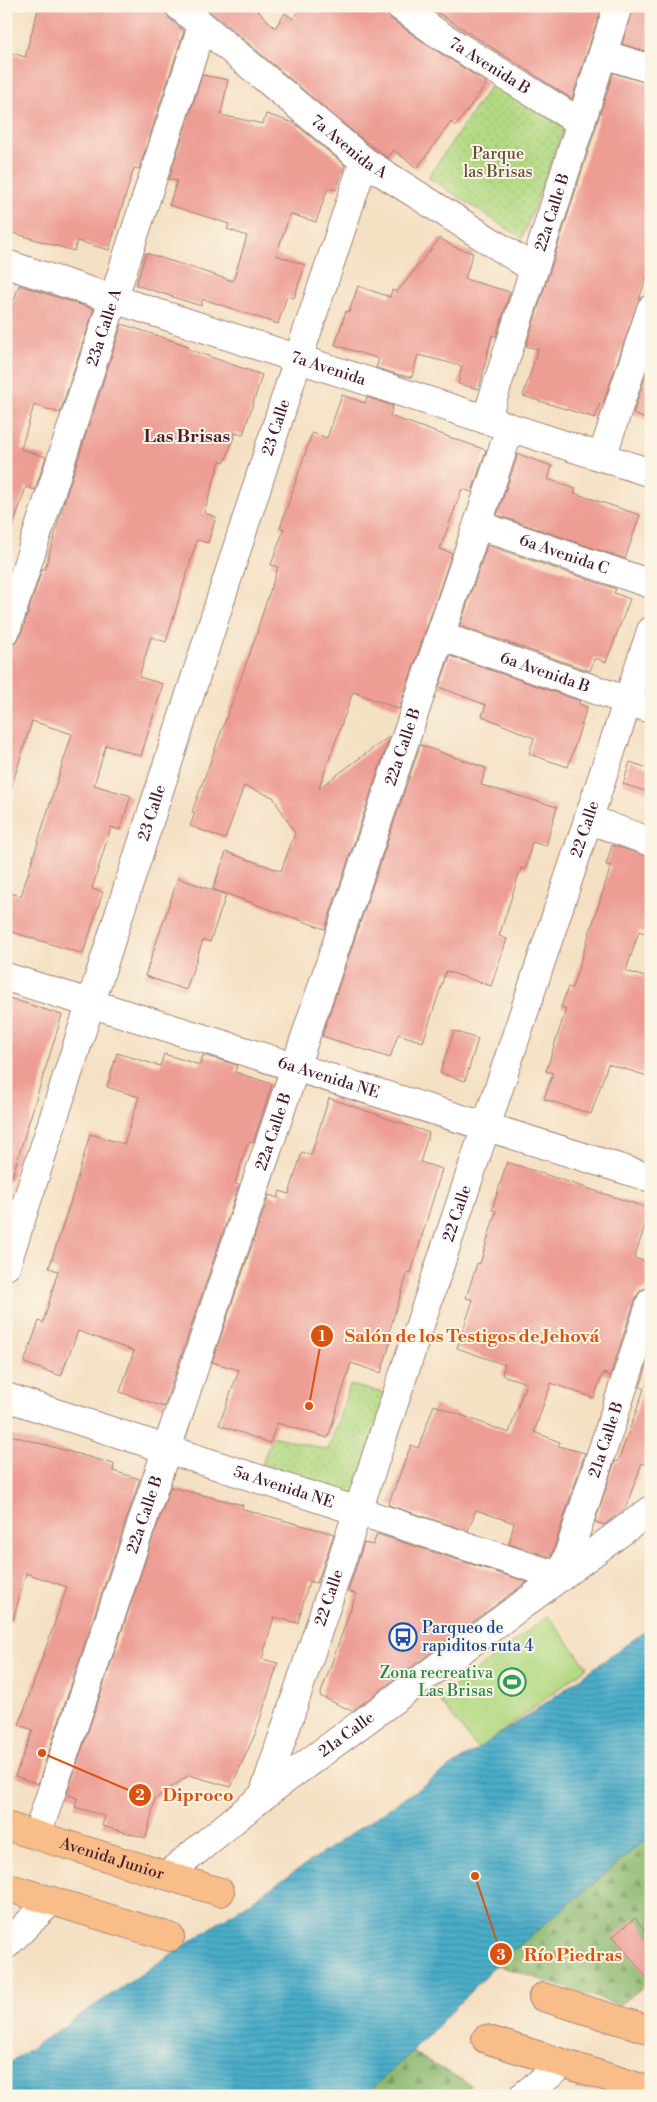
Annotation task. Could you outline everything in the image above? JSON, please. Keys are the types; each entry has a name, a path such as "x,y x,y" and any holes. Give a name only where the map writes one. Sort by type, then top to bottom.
{"main road":[{"name":"Avenida Junior","path":"6,1826 220,1892"},
{"path":"6,1887 170,1937"},
{"path":"543,1997 651,2030"},
{"path":"486,2039 651,2091"}],"street":[{"name":"7a Avenida A","path":"179,6 364,161 534,269"},
{"name":"7a Avenida B","path":"400,6 437,33 581,123"},
{"name":"22a Calle B","path":"37,1835 478,525 498,424 534,269 617,7"},
{"name":"23a Calle A","path":"6,630 202,26"},
{"path":"602,54 651,69"},
{"name":"23 Calle","path":"6,1266 298,359 364,161"},
{"name":"7a Avenida","path":"6,264 651,473"},
{"path":"602,457 651,309"},
{"name":"6a Avenida C","path":"478,525 651,584"},
{"name":"22 Calle","path":"263,1796 588,819 639,705 651,631"},
{"name":"6a Avenida B","path":"440,636 639,705"},
{"path":"588,819 651,842"},
{"name":"6a Avenida NE","path":"6,977 651,1178"},
{"name":"21a Calle B","path":"561,1578 651,1302"},
{"name":"5a Avenida NE","path":"6,1397 561,1578"},
{"name":"21a Calle","path":"167,1875 263,1796 651,1510"},
{"path":"6,1945 51,1901"},
{"path":"523,2096 563,2064"}],"green space":[{"name":"Parque las Brisas","path":"493,82 565,127 522,238 428,177"},
{"path":"350,1385 392,1395 359,1496 262,1464 272,1436 328,1450"},
{"path":"548,1616 587,1667 478,1750 439,1699"},
{"path":"651,1835 651,1981 619,2005 496,1965"},
{"path":"412,2052 471,2085 459,2096 364,2096"}],"water":[{"path":"651,1627 651,1835 496,1965 412,2052 364,2096 6,2096 6,2065 533,1712"}],"building":[{"path":"39,6 164,6 169,18 184,31 139,169 134,168 109,250 77,241 74,251 6,231 6,51 25,57"},
{"path":"204,6 253,6 275,28 285,13 293,19 303,6 385,6 391,19 487,83 456,126 451,122 417,168 394,150 388,158 358,136"},
{"path":"427,6 602,6 572,99"},
{"path":"633,6 651,6 651,53 622,44"},
{"path":"613,73 651,84 651,264 603,404 600,403 595,418 523,396 538,349 526,346"},
{"path":"202,75 228,80 221,115 263,124 266,114 294,123 345,165 336,190 328,188 316,222 290,214 276,255 305,265 294,298 287,296 278,324 203,299 201,306 136,285 146,253 233,281 247,236 227,229 229,224 169,205 177,181 169,179"},
{"path":"440,238 454,247 473,253 465,279 510,292 496,337 492,335 479,389 458,384 462,366 418,355 412,377 404,376 376,368 379,359 335,345 346,311 349,312 358,286 390,297 392,290 397,292"},
{"path":"19,285 94,309 60,413 34,405 21,449 46,457 35,490 26,487 11,532 6,531 6,325"},
{"path":"122,324 189,346 188,349 262,375 243,435 235,433 225,462 220,461 204,513 216,517 208,543 197,540 166,642 151,637 139,677 163,684 141,756 106,745 94,785 131,796 120,830 111,827 92,889 103,892 83,954 6,930 6,892 21,896 72,734 32,721 11,788 6,788 6,645 16,642 21,635 42,569 45,569 65,499"},
{"path":"651,359 651,421 633,414"},
{"path":"342,395 365,403 367,397 393,406 390,416 486,450 472,492 462,489 440,549 452,553 399,709 353,692 319,788 390,736 325,929 213,889 226,852 281,871 295,833 273,797 244,786 225,839 190,826 195,813 192,812 258,631 278,567 271,565 284,529 280,528 312,433 327,438"},
{"path":"518,454 552,466 548,479 576,489 574,493 640,515 625,559 497,515"},
{"path":"487,545 616,589 614,593 630,599 606,662 595,658 590,671 460,626"},
{"path":"450,656 580,701 579,704 587,707 568,767 529,754 534,738 482,716 486,705 439,687"},
{"path":"420,745 486,768 481,785 557,807 546,846 532,842 526,869 521,868 499,936 507,939 491,986 446,971 423,1042 398,1034 390,1058 322,1036"},
{"path":"630,762 651,769 651,793 623,784"},
{"path":"612,845 651,857 651,935 639,931 626,971 651,979 651,1077 608,1064 591,1114 544,1099 553,1073 546,1071 566,1009 561,1007 568,987 572,988 611,866 606,865"},
{"path":"178,878 226,895 210,942 203,940 186,990 145,976"},
{"path":"6,997 62,1015 11,1180 6,1179"},
{"path":"454,1031 478,1039 465,1081 440,1073"},
{"path":"117,1053 160,1066 164,1054 200,1065 203,1055 237,1065 235,1072 272,1084 253,1143 248,1142 235,1184 239,1185 164,1407 120,1392 134,1351 78,1331 61,1376 24,1363 39,1321 43,1323 58,1271 49,1268 90,1134 124,1144 139,1097 107,1087"},
{"path":"329,1098 429,1133 420,1162 442,1169 411,1273 408,1272 389,1332 393,1334 381,1373 351,1363 328,1438 277,1423 270,1443 219,1425 239,1370 212,1362 269,1195 278,1198 280,1191 289,1194 302,1152 311,1155"},
{"path":"507,1162 651,1209 634,1258 651,1263 651,1287 641,1290 636,1297 610,1376 603,1373 594,1398 551,1383 534,1432 560,1442 558,1446 585,1453 551,1557 509,1544 514,1523 476,1510 468,1531 388,1505 411,1445 418,1448 434,1405 509,1433 526,1383 502,1375 505,1365 457,1348 473,1300 466,1298 477,1263 480,1264 496,1211 492,1210"},
{"path":"651,1353 651,1466 642,1463 625,1509 604,1525 595,1522 615,1461 618,1462 644,1389 640,1387"},
{"path":"6,1434 114,1464 113,1471 140,1479 38,1784 15,1776 33,1730 19,1725 67,1587 26,1573 13,1620 6,1619"},
{"path":"170,1487 243,1505 242,1509 334,1534 317,1583 309,1581 298,1623 274,1617 262,1659 278,1663 256,1732 231,1787 189,1775 155,1799 146,1838 102,1826 105,1816 75,1807 77,1798 67,1794"},
{"name":"Parqueo de rapiditos ruta 4","path":"377,1534 527,1582 352,1711 320,1696 356,1594 348,1591 364,1543 373,1545"},
{"path":"635,1918 651,1938 651,1983 613,1936"}],"place":[{"name":"Salón de los Testigos de Jehová","path":"309,1406"},
{"name":"Parqueo de rapiditos ruta 4","path":"403,1637"},
{"name":"Zona recreativa Las Brisas","path":"512,1682"},
{"name":"Diproco","path":"42,1753"},
{"name":"Río Piedras","path":"475,1876"}],"district":[{"name":"Las Brisas","path":"187,436"}]}
